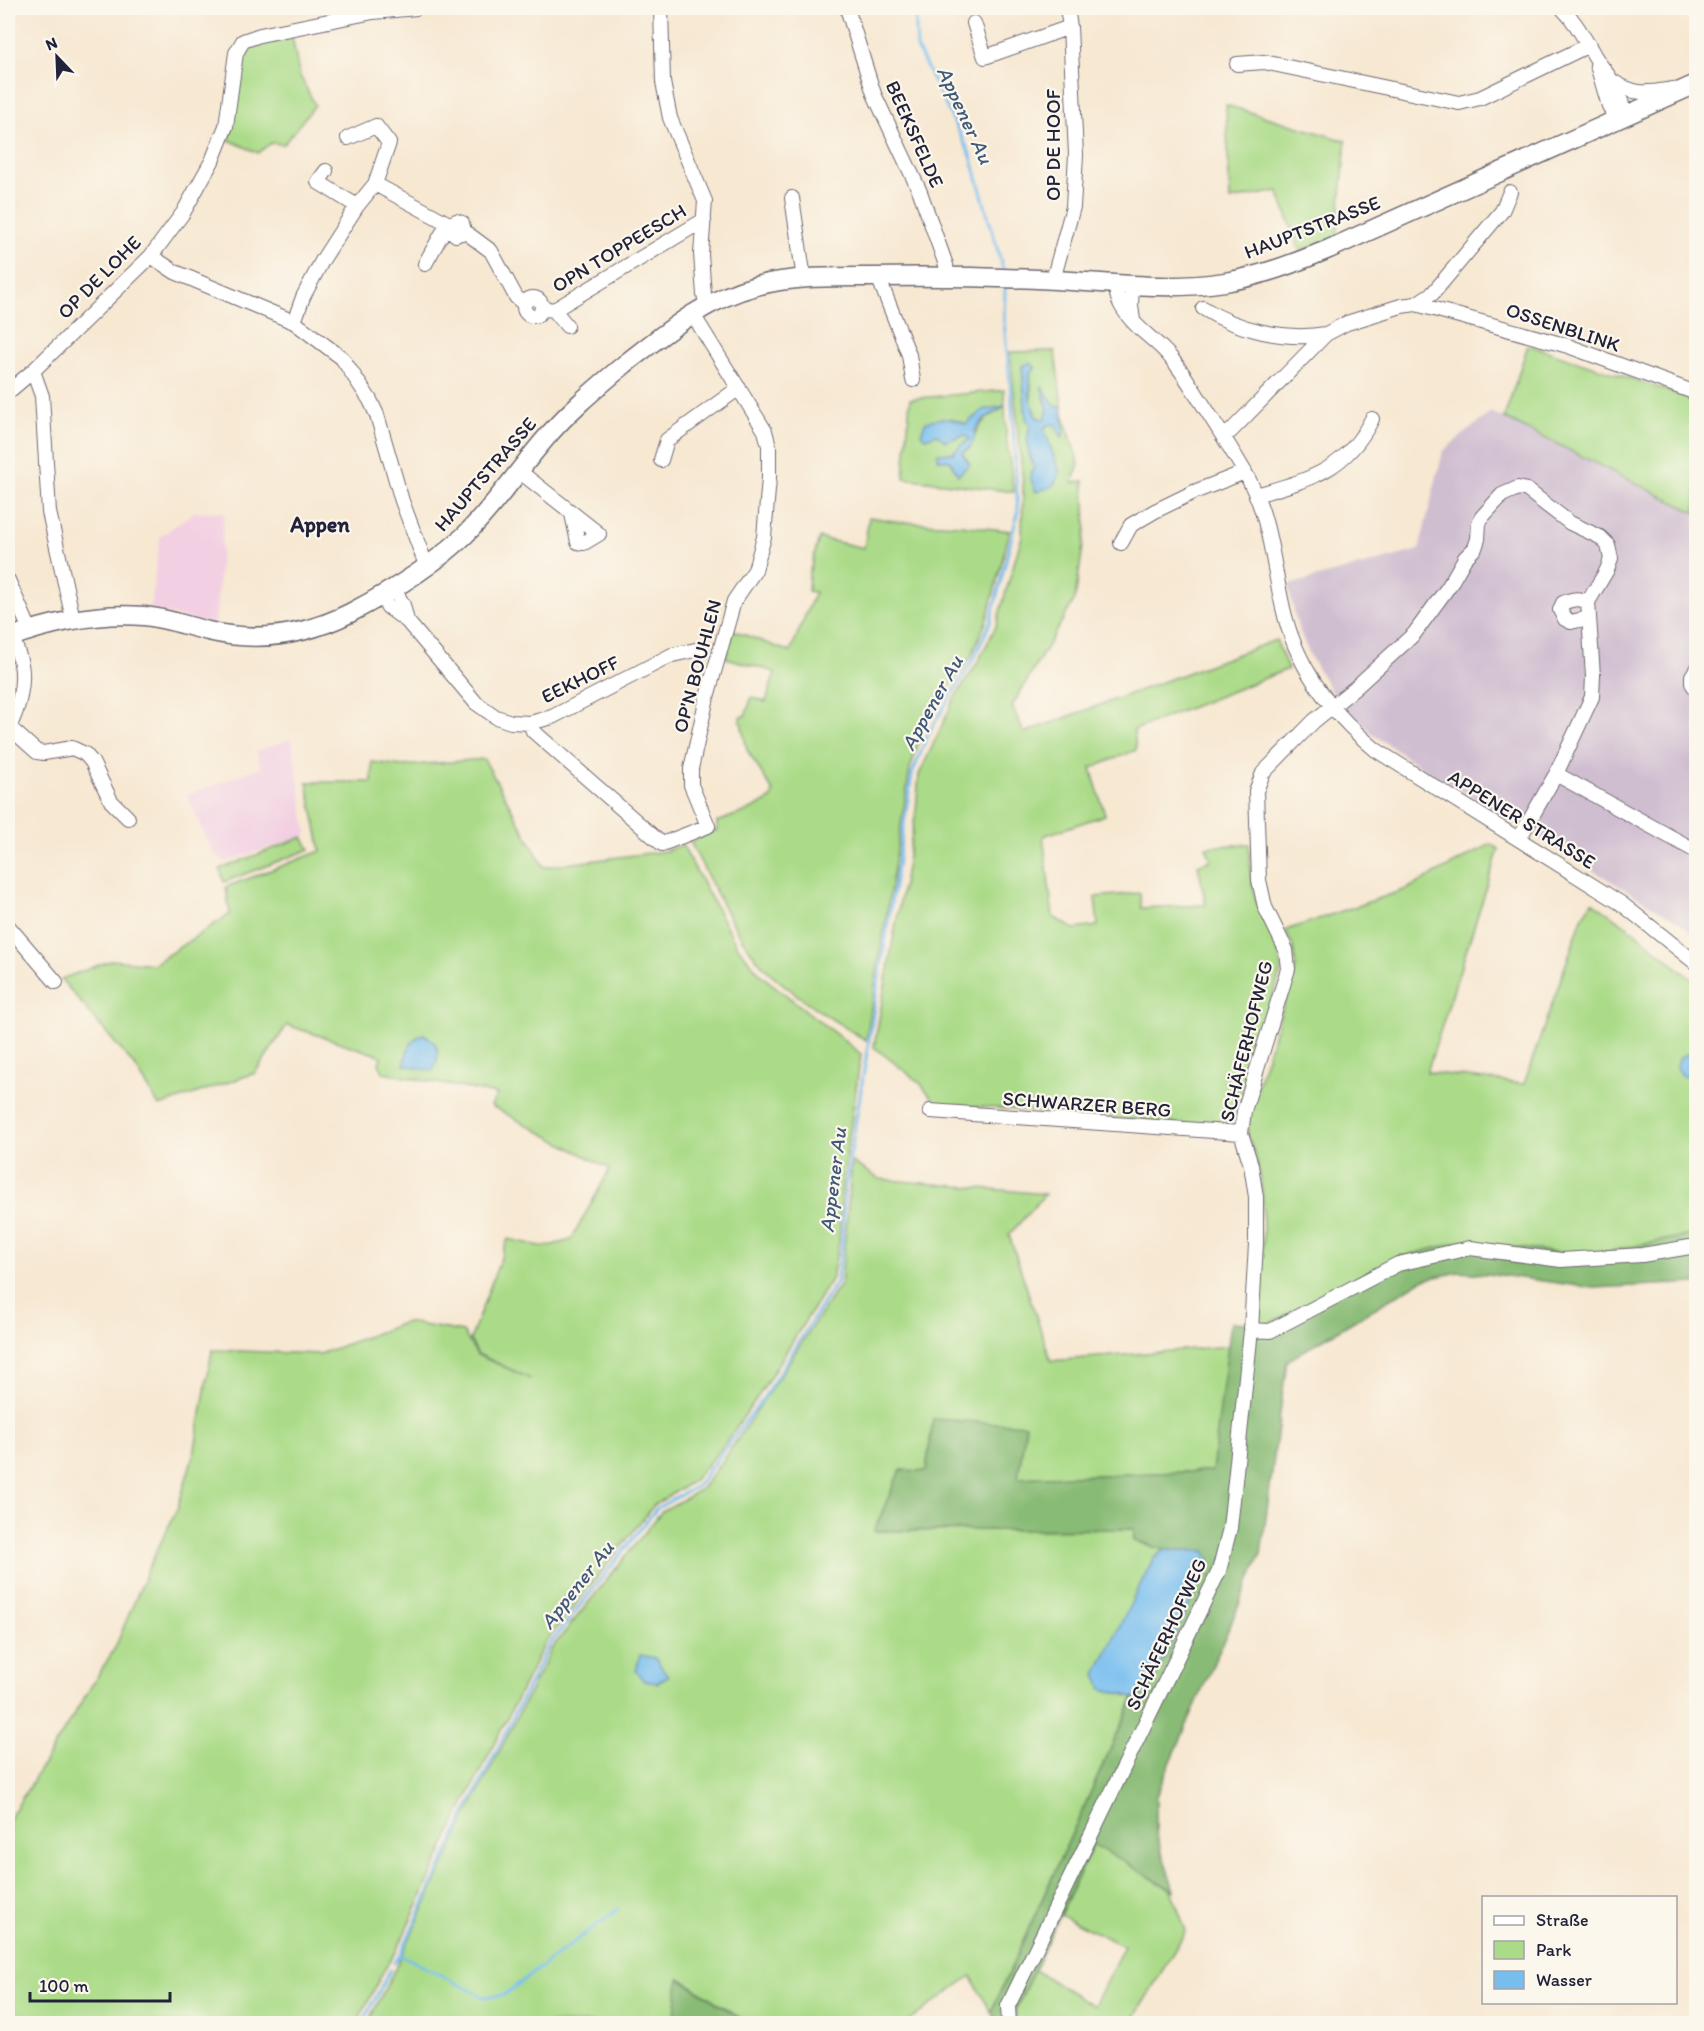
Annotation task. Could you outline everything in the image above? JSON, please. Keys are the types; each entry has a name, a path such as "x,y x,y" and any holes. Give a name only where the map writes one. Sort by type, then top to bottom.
{"main road":[{"name":"HAUPTSTRASSE","path":"10,637 73,619 110,615 145,616 243,638 295,634 333,621 426,566 455,544 475,525 542,442 578,405 643,350 700,309 757,285 804,279 947,276 1168,286 1218,283 1279,268 1329,249 1693,86"}],"street":[{"path":"374,10 416,8"},
{"name":"OPN TOPPEESCH","path":"661,8 663,82 670,118 705,201 701,254 704,295 700,309"},
{"name":"BEEKSFELDE","path":"848,8 874,94 920,192 946,265 947,276"},
{"name":"OP DE HOOF","path":"1053,280 1073,207 1076,155 1070,27 1067,8"},
{"path":"1562,8 1576,23 1614,82 1622,105 1616,120"},
{"name":"OP DE LOHE","path":"8,392 33,371 151,256 183,213 212,161 226,126 236,53 243,40 374,10"},
{"path":"974,23 985,57 1070,27"},
{"path":"1237,64 1264,62 1459,103 1480,98 1592,51"},
{"path":"1592,51 1609,106 1616,120"},
{"path":"1614,82 1636,93 1693,86"},
{"path":"294,322 303,297 322,259 357,206 375,184 389,143 376,126 348,138"},
{"path":"326,171 318,182 357,206"},
{"path":"375,184 454,226 491,251 516,297 524,304 529,315 539,314 548,309 567,326"},
{"name":"OSSENBLINK","path":"1416,304 1433,292 1502,211 1510,192"},
{"path":"792,198 804,279"},
{"name":"OPN TOPPEESCH","path":"548,309 704,220"},
{"path":"425,264 454,226"},
{"path":"151,256 175,272 294,322 342,358 370,400 382,426 402,501 426,566"},
{"path":"881,277 881,284 909,355 913,380"},
{"path":"1124,284 1116,296 1127,315 1171,357 1245,472 1256,495 1270,537 1287,623 1306,668 1330,706"},
{"name":"OSSENBLINK","path":"1223,436 1231,431 1326,334 1347,323 1401,306 1416,304 1568,346 1696,393"},
{"path":"1203,308 1221,318 1275,335 1299,338 1326,334"},
{"name":"OP'N BOUHLEN","path":"530,723 533,731 662,844 708,826 691,785 691,769 734,601 755,570 764,537 769,484 769,446 765,431 739,388 700,309"},
{"path":"33,371 42,396 49,512 73,619"},
{"path":"661,460 667,440 739,388"},
{"path":"1256,495 1303,481 1327,469 1352,448 1372,418"},
{"path":"519,471 572,514"},
{"path":"1121,543 1131,525 1155,511 1194,492 1245,472"},
{"name":"SCHÄFERHOFWEG","path":"1009,2024 1008,2006 1219,1571 1230,1528 1251,1330 1256,1244 1256,1197 1251,1165 1241,1134 1244,1111 1288,969 1286,950 1265,907 1258,880 1256,790 1263,773 1330,706 1355,688 1414,634 1449,586 1465,558 1475,548 1482,517 1502,495 1518,488 1527,490 1570,523 1600,537 1608,545 1611,559 1588,602"},
{"path":"8,580 30,630"},
{"name":"EEKHOFF","path":"386,591 388,607 407,621 469,696 483,709 511,722 530,723 552,717 672,655 700,649"},
{"path":"1519,839 1556,774 1592,697 1593,676 1588,602 1571,600 1563,603 1560,610 1564,619 1571,621 1588,618"},
{"path":"10,637 19,656 22,675 17,705 8,728 37,752 72,748 85,754 92,762 111,801 128,818"},
{"path":"1696,670 1692,676 1692,683 1696,689"},
{"name":"APPENER STRASSE","path":"1330,706 1353,732 1376,750 1622,904 1696,963"},
{"path":"1556,774 1696,851"},
{"path":"8,926 56,982"},
{"name":"SCHWARZER BERG","path":"930,1111 1241,1134"},
{"path":"1251,1330 1270,1331 1398,1264 1470,1248 1561,1260 1642,1255 1696,1246"}],"shaded area":[{"path":"1491,412 1696,513 1696,937 1679,922 1415,763 1375,736 1336,699 1310,656 1297,625 1288,585 1419,550 1443,451"},
{"path":"194,512 224,512 215,626 150,609 160,537"},
{"path":"292,739 307,835 226,862 213,853 187,795 261,767 256,751"}],"green space":[{"path":"292,37 300,76 315,105 284,144 271,143 258,153 229,140 244,56 261,43"},
{"path":"1226,105 1346,141 1337,237 1300,251 1278,191 1230,200"},
{"path":"1528,345 1696,400 1696,513 1504,418"},
{"path":"1055,351 1063,414 1079,464 1072,483 1084,481 1086,526 1075,599 1012,706 1024,733 1276,640 1288,669 1134,730 1136,750 1091,768 1105,815 1043,836 1053,917 1074,929 1098,926 1095,897 1140,893 1141,908 1206,905 1198,865 1211,860 1206,847 1249,844 1251,876 1256,901 1277,942 1282,969 1228,1128 936,1103 920,1083 874,1047 916,812 919,775 955,697 978,662 996,626 1022,536 1023,483 1010,352","holes":["1030,363 1035,368 1030,373","1043,396 1056,408 1061,406 1063,437 1055,424 1047,425 1044,430 1060,473 1034,466 1031,460 1028,446 1031,403 1036,417 1045,420 1048,409"]},
{"path":"1004,390 1005,406 983,410 966,424 951,418 925,438 937,434 945,441 965,435 971,439 953,453 938,454 950,461 958,474 962,453 970,448 979,427 1005,407 1006,435 1014,492 904,478 910,399"},
{"path":"869,517 900,522 961,525 1010,531 986,622 971,657 926,720 910,769 866,1040 803,999 779,981 757,959 725,910 690,842 717,830 717,822 755,808 772,798 773,791 747,750 740,717 745,716 752,697 766,702 775,672 726,658 732,630 790,652 815,592 808,591 809,574 819,538 864,548"},
{"path":"484,759 544,867 665,851 682,845 737,946 762,976 861,1054 842,1186 839,1242 832,1278 759,1395 721,1449 693,1481 654,1505 545,1643 460,1812 396,1952 386,1966 357,2023 8,2023 8,1821 115,1648 148,1569 178,1507 195,1449 212,1350 320,1354 406,1322 463,1332 477,1355 531,1379 478,1354 470,1340 508,1239 545,1247 571,1240 610,1169 491,1106 497,1094 384,1073 379,1064 381,1056 287,1025 255,1073 159,1106 137,1069 61,979 112,960 154,964 230,914 226,887 321,851 307,782 372,782 372,762 403,766"},
{"path":"303,837 310,849 224,882 220,869"},
{"path":"1491,844 1499,849 1427,1072 1524,1084 1582,918 1592,902 1635,932 1696,983 1696,1234 1606,1252 1560,1253 1462,1241 1268,1324 1257,1323 1263,1240 1263,1197 1257,1162 1248,1135 1249,1111 1296,968 1293,947 1286,930 1407,889"},
{"path":"852,1162 879,1179 1045,1194 1009,1235 1051,1361 1229,1346 1213,1471 1018,1478 933,1419 926,1472 874,1531 1134,1529 1134,1541 1164,1550 1153,1559 1102,1689 1134,1697 991,2012 971,1976 906,2023 748,2023 680,1978 674,2023 367,2024 467,1815 552,1648 662,1511 700,1490 725,1458 841,1283"},
{"path":"1696,1234 1696,1283 1593,1288 1459,1272 1422,1280 1287,1361 1261,1554 1156,1796 1156,1833 1174,1891 1093,1844 1015,2011 1016,2023 998,2023 991,2012 1134,1697 1147,1694 1205,1551 1164,1550 1134,1540 1134,1529 874,1531 900,1470 926,1471 933,1419 1026,1425 1018,1478 1212,1471 1231,1322 1268,1324 1393,1259 1462,1241 1560,1253 1606,1252"},
{"path":"1094,1843 1171,1890 1186,1931 1131,2023 1016,2023 1015,2011 1033,1969 1094,2006 1124,1946 1060,1915"},
{"path":"679,1978 748,2023 674,2023"}],"water":[{"path":"1030,363 1035,367 1030,373 1030,399 1036,417 1045,420 1048,409 1041,386 1056,407 1062,406 1064,428 1062,438 1055,424 1047,425 1044,429 1060,473 1053,486 1036,492 1030,477 1034,466 1028,446 1030,426 1026,418 1022,366"},
{"path":"1005,406 985,418 975,430 972,444 962,453 970,464 958,475 950,461 938,459 938,453 953,453 970,439 964,435 945,441 937,434 925,438 921,434 925,423 935,419 955,420 966,424 983,410"},
{"path":"424,1034 434,1042 438,1050 432,1071 404,1065 412,1043"},
{"path":"1696,1053 1696,1077 1683,1076 1677,1065 1680,1057"},
{"path":"1164,1550 1205,1551 1210,1560 1147,1694 1134,1697 1102,1689 1096,1674 1153,1559"},
{"path":"640,1655 655,1658 668,1676 657,1683 644,1681 636,1671"}],"waterway":[{"name":"Appener Au","path":"915,8 917,48 971,156 1003,269"},
{"name":"Appener Au","path":"394,1963 400,1955 467,1810 549,1645 657,1508 697,1486 764,1397 837,1281 845,1188 912,774 929,732 974,658 990,623 1018,512 1012,405 1004,321 1005,288"},
{"path":"401,1955 484,1997 504,1995 618,1909"},
{"name":"Appener Au","path":"362,2024 390,1970"}],"district":[{"name":"Appen","path":"320,524"}]}
